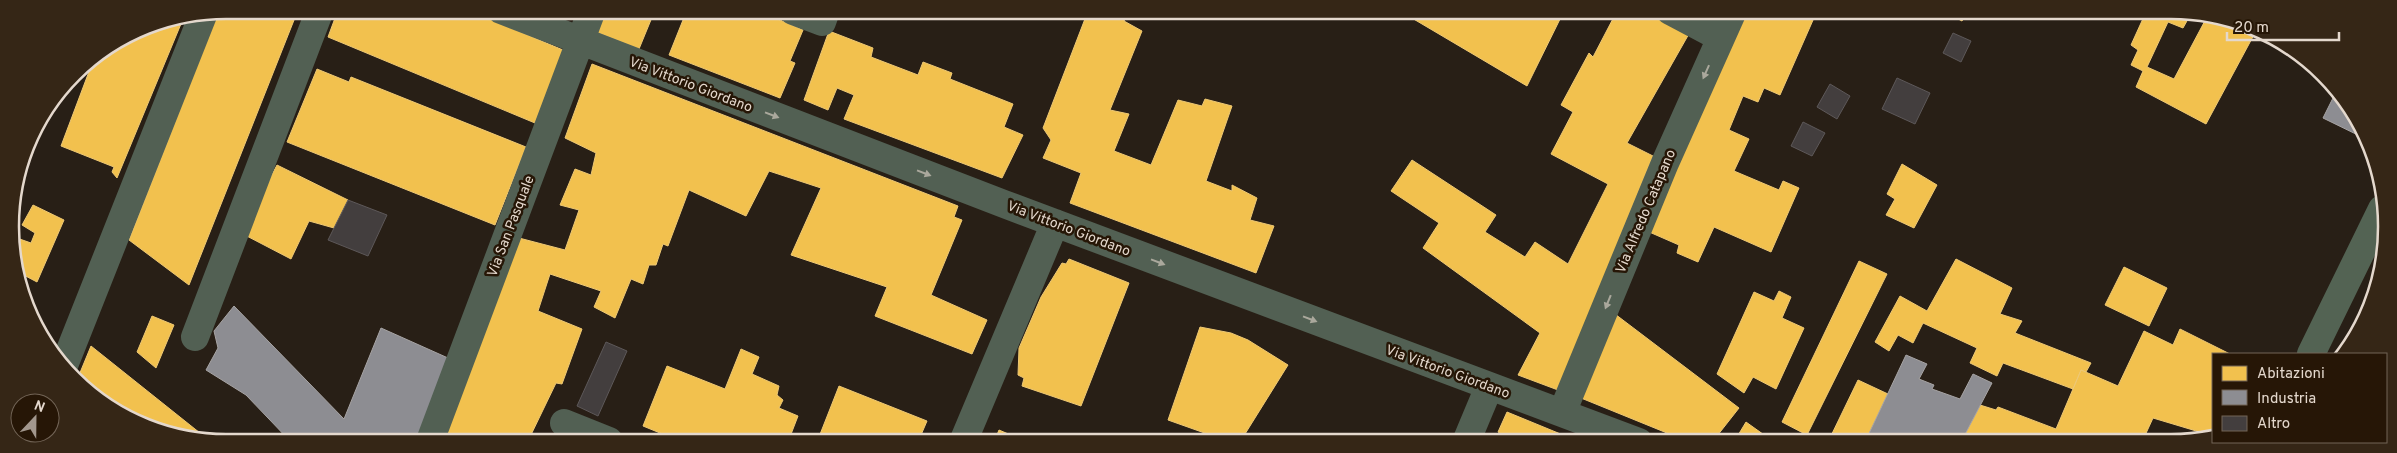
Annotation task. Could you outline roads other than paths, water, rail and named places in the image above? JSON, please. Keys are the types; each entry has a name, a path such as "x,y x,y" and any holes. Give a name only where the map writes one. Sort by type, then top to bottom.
{"main road":[{"path":"2311,353 2378,217"}],"street":[{"path":"195,337 317,19"},
{"name":"Via Vittorio Giordano","path":"523,19 1055,223 1618,434"},
{"name":"Via San Pasquale","path":"433,434 589,19"},
{"path":"1685,19 1721,38"},
{"name":"Via Alfredo Catapano","path":"1562,413 1665,164 1729,19"},
{"path":"67,359 200,21"},
{"path":"966,434 1055,223"},
{"path":"1469,434 1489,386"},
{"path":"564,423 590,434"}]}
